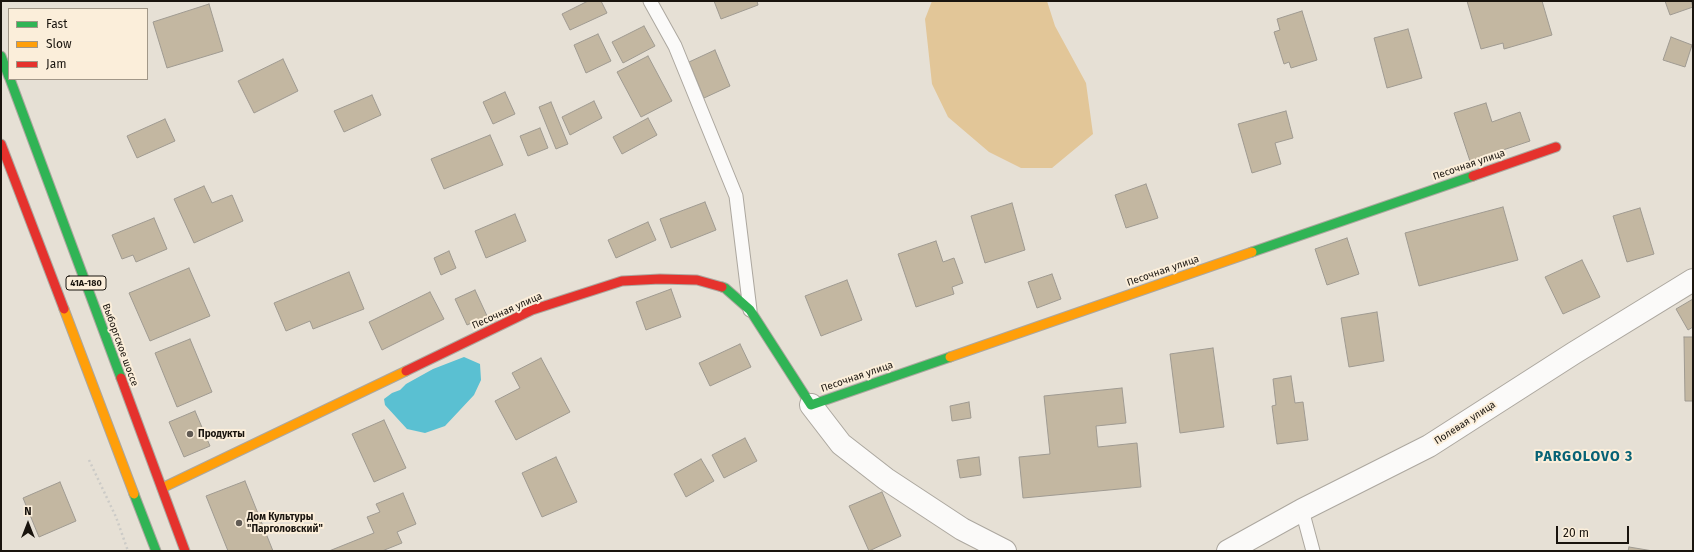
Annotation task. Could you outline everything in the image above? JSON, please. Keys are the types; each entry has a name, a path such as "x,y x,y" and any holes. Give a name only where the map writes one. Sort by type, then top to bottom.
{"street":[{"name":"Выборгское шоссе","path":"1,56 8,75"},
{"name":"Выборгское шоссе","path":"10,80 185,551"},
{"name":"41А-180","path":"1,144 156,551"},
{"name":"Песочная улица","path":"162,488 532,310 622,281 660,279 697,280 725,288 750,310 811,405 1556,147"},
{"name":"Полевая улица","path":"1228,551 1302,510 1429,446 1574,353 1693,280"},
{"path":"811,405 841,444 886,479 962,529 1005,551"}],"lane":[{"path":"650,1 675,46 736,196 750,310"},
{"path":"1302,510 1313,551"}],"path":[{"path":"89,460 116,517 128,551"}],"shaded area":[{"path":"932,1 1047,1 1055,26 1086,83 1093,134 1052,168 1021,168 989,152 948,117 932,84 925,19"}],"water":[{"path":"464,357 480,364 481,380 474,395 445,426 425,433 407,429 385,405 384,399 392,393 400,390 406,384 433,369"}],"building":[{"path":"588,1 601,1 607,13 570,30 562,14"},
{"path":"714,1 757,1 758,5 721,19"},
{"path":"1467,1 1542,1 1552,35 1504,49 1503,43 1481,49"},
{"path":"1665,1 1691,1 1693,7 1670,15"},
{"path":"209,4 223,51 167,68 153,22"},
{"path":"1302,11 1317,60 1291,68 1289,62 1284,64 1274,32 1280,30 1277,19"},
{"path":"644,26 655,46 623,63 612,42"},
{"path":"1408,29 1422,78 1387,88 1374,38"},
{"path":"598,34 611,61 586,73 574,45"},
{"path":"1671,37 1692,45 1685,67 1663,60"},
{"path":"715,50 730,86 704,98 689,62"},
{"path":"648,56 672,101 641,117 617,72"},
{"path":"283,59 298,91 254,113 238,81"},
{"path":"505,92 515,114 493,124 483,102"},
{"path":"372,95 381,115 344,132 334,111"},
{"path":"594,101 602,118 570,135 562,117"},
{"path":"551,102 568,144 556,149 539,107"},
{"path":"1486,103 1492,122 1520,112 1530,141 1470,161 1454,113"},
{"path":"1286,111 1293,138 1275,143 1281,164 1252,173 1238,124"},
{"path":"648,118 657,135 622,154 613,137"},
{"path":"165,119 175,141 137,158 127,136"},
{"path":"540,128 548,148 528,156 520,136"},
{"path":"490,135 503,165 444,189 431,159"},
{"path":"1146,184 1158,218 1126,228 1115,195"},
{"path":"204,186 212,203 232,195 243,221 194,243 174,199"},
{"path":"705,202 716,230 671,248 660,219"},
{"path":"1012,203 1025,250 985,263 971,216"},
{"path":"1503,207 1518,260 1419,286 1405,233"},
{"path":"1640,208 1654,254 1627,262 1613,216"},
{"path":"515,214 526,241 486,258 475,231"},
{"path":"154,218 167,249 136,262 133,255 122,259 112,235"},
{"path":"648,222 656,240 616,258 608,240"},
{"path":"1347,238 1359,274 1327,285 1315,249"},
{"path":"936,241 943,262 954,258 963,283 952,287 954,294 916,307 898,254"},
{"path":"449,251 456,268 441,275 434,258"},
{"path":"1582,260 1600,297 1563,314 1545,277"},
{"path":"189,268 210,316 150,341 129,293"},
{"path":"349,272 364,309 313,329 310,321 286,331 274,303"},
{"path":"1052,274 1061,299 1037,308 1028,282"},
{"path":"847,280 862,320 821,336 805,296"},
{"path":"671,289 681,317 646,330 636,302"},
{"path":"475,290 487,316 467,325 455,299"},
{"path":"430,292 444,319 382,350 369,322"},
{"path":"1693,299 1693,327 1688,330 1676,309"},
{"path":"1377,312 1384,361 1349,367 1341,318"},
{"path":"1684,337 1693,337 1693,401 1685,401"},
{"path":"190,339 212,392 177,407 155,353"},
{"path":"740,344 751,367 710,386 699,363"},
{"path":"1213,348 1224,427 1180,433 1170,354"},
{"path":"541,358 570,412 516,440 495,401 520,388 512,373"},
{"path":"1291,376 1295,403 1303,402 1308,440 1277,444 1272,406 1276,405 1273,379"},
{"path":"1122,388 1126,423 1096,426 1098,447 1137,443 1141,487 1023,498 1019,457 1050,454 1044,396"},
{"path":"969,402 971,418 952,421 950,406"},
{"path":"195,411 210,446 184,457 169,422"},
{"path":"384,420 406,468 374,482 352,434"},
{"path":"745,438 757,461 724,478 712,455"},
{"path":"556,457 577,502 542,517 522,473"},
{"path":"979,457 981,475 960,478 957,460"},
{"path":"701,459 714,481 686,497 674,474"},
{"name":"Дом Культуры \"Парголовский\"","path":"245,481 273,551 228,551 206,496"},
{"path":"60,482 76,521 39,537 23,498"},
{"path":"882,492 901,536 869,551 849,506"},
{"path":"403,493 416,524 397,532 402,543 382,551 329,551 374,533 367,517 380,512 376,504"},
{"path":"1629,547 1653,551 1628,551"}],"traffic: fast":[{"path":"1,56 8,74"},
{"path":"10,80 121,378"},
{"path":"1252,252 1473,176"},
{"path":"722,287 750,310 811,405 950,357"},
{"path":"134,494 156,551"}],"traffic: slow":[{"path":"950,357 1252,252"},
{"path":"64,309 134,494"},
{"path":"162,488 406,371"}],"traffic: jam":[{"path":"1,144 64,309"},
{"path":"1473,176 1556,147"},
{"path":"406,371 532,310 622,281 660,279 697,280 722,287"},
{"path":"121,378 185,551"}],"place":[{"name":"Продукты","path":"190,434"},
{"name":"Дом Культуры \"Парголовский\"","path":"239,523"}],"district":[{"name":"PARGOLOVO 3","path":"1584,457"}]}
